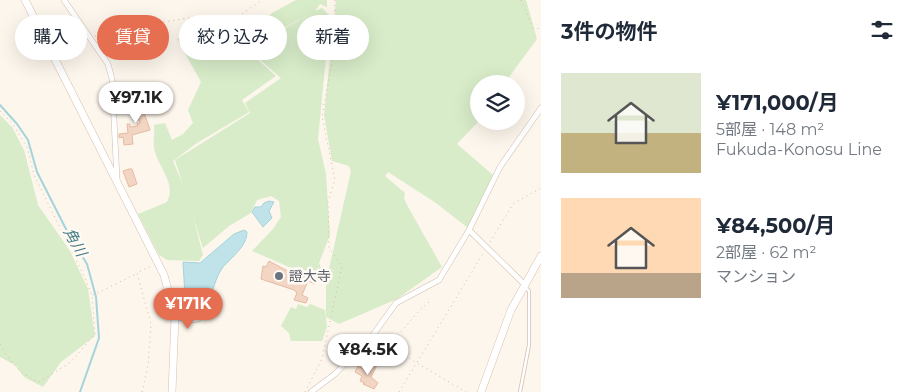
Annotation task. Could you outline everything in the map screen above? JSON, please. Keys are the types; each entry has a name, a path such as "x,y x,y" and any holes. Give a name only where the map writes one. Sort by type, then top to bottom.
{"main road":[{"path":"25,0 117,180 156,264 175,317 172,392"},
{"path":"481,392 511,310 541,256"}],"street":[{"path":"64,0 108,64 112,79 117,180"},
{"path":"311,392 335,374 373,335 396,302 439,280 469,230 500,167 541,108"},
{"path":"469,230 524,284"},
{"path":"175,317 198,319"}],"lane":[{"path":"520,392 529,345 529,291 524,284"}],"path":[{"path":"90,37 127,28 193,17 231,18 242,14 262,0"},
{"path":"305,392 322,359 342,266 329,248 328,200 335,180 322,116 332,62 335,0"},
{"path":"520,0 529,23 533,28 541,29"},
{"path":"0,110 12,123 27,147 34,175 79,263 92,295 95,334 93,339 71,362 39,382 31,379 10,360 0,343"},
{"path":"400,392 513,204 541,188"},
{"path":"92,295 156,264 150,258"},
{"path":"137,273 151,324 148,365 142,392"},
{"path":"429,302 414,314 404,330 391,343 416,363 466,392"}],"green space":[{"path":"296,0 327,0 327,7 320,4 315,11 308,15 297,15 297,21 287,26 287,15 270,15"},
{"path":"336,0 526,0 537,39 511,75 470,75 470,130 457,144 493,175 468,228 436,203 388,172 385,176 405,193 404,198 407,205 442,267 397,299 339,324 326,317 326,282 351,171 349,166 332,161 324,115 330,60 369,60 369,15 334,15"},
{"path":"322,8 329,15 308,15 315,11"},
{"path":"297,21 297,60 326,60 318,139 326,174 330,235 319,263 321,268 317,279 252,251 273,229 281,217 279,201 271,196 257,200 251,213 229,226 203,248 193,218 203,255 199,261 167,260 159,255 138,214 167,202 169,195 170,188 154,148 154,125 165,123 172,140 183,134 193,123 188,110 201,82 189,60 258,60 276,76 242,100 249,112 197,143 173,161 183,185 175,160 250,113 245,103 281,78 260,60 287,60 287,27"},
{"path":"0,115 12,127 24,150 38,205 70,251 88,289 95,336 61,362 43,387 24,377 15,365 0,357"},
{"path":"298,304 307,307 310,304 325,310 327,327 322,341 291,341 289,333 281,326 291,307 296,309"}],"water":[{"path":"269,201 274,202 269,211 272,218 263,227 252,212 255,207 261,207"},
{"path":"244,230 247,232 245,242 219,273 207,303 195,314 186,313 183,262 200,263 234,234"}],"building":[{"path":"139,98 150,130 132,135 133,144 124,145 123,137 119,138 119,134 128,133 127,124 130,124 130,127 138,126 137,124 140,123 132,100"},
{"path":"132,169 137,184 129,187 123,171"},
{"name":"證大寺","path":"269,261 297,276 299,273 317,280 315,284 308,281 302,295 308,298 306,303 294,300 297,293 294,290 261,279 263,266 266,267"},
{"path":"371,362 377,365 371,377 378,383 374,389 363,384 365,383 360,381 362,376 355,372 358,366 367,371"}],"waterway":[{"name":"角川","path":"0,105 28,140 37,172 68,233 87,264 96,297 99,338 80,392"}],"place":[{"name":"證大寺","path":"279,276"}]}
